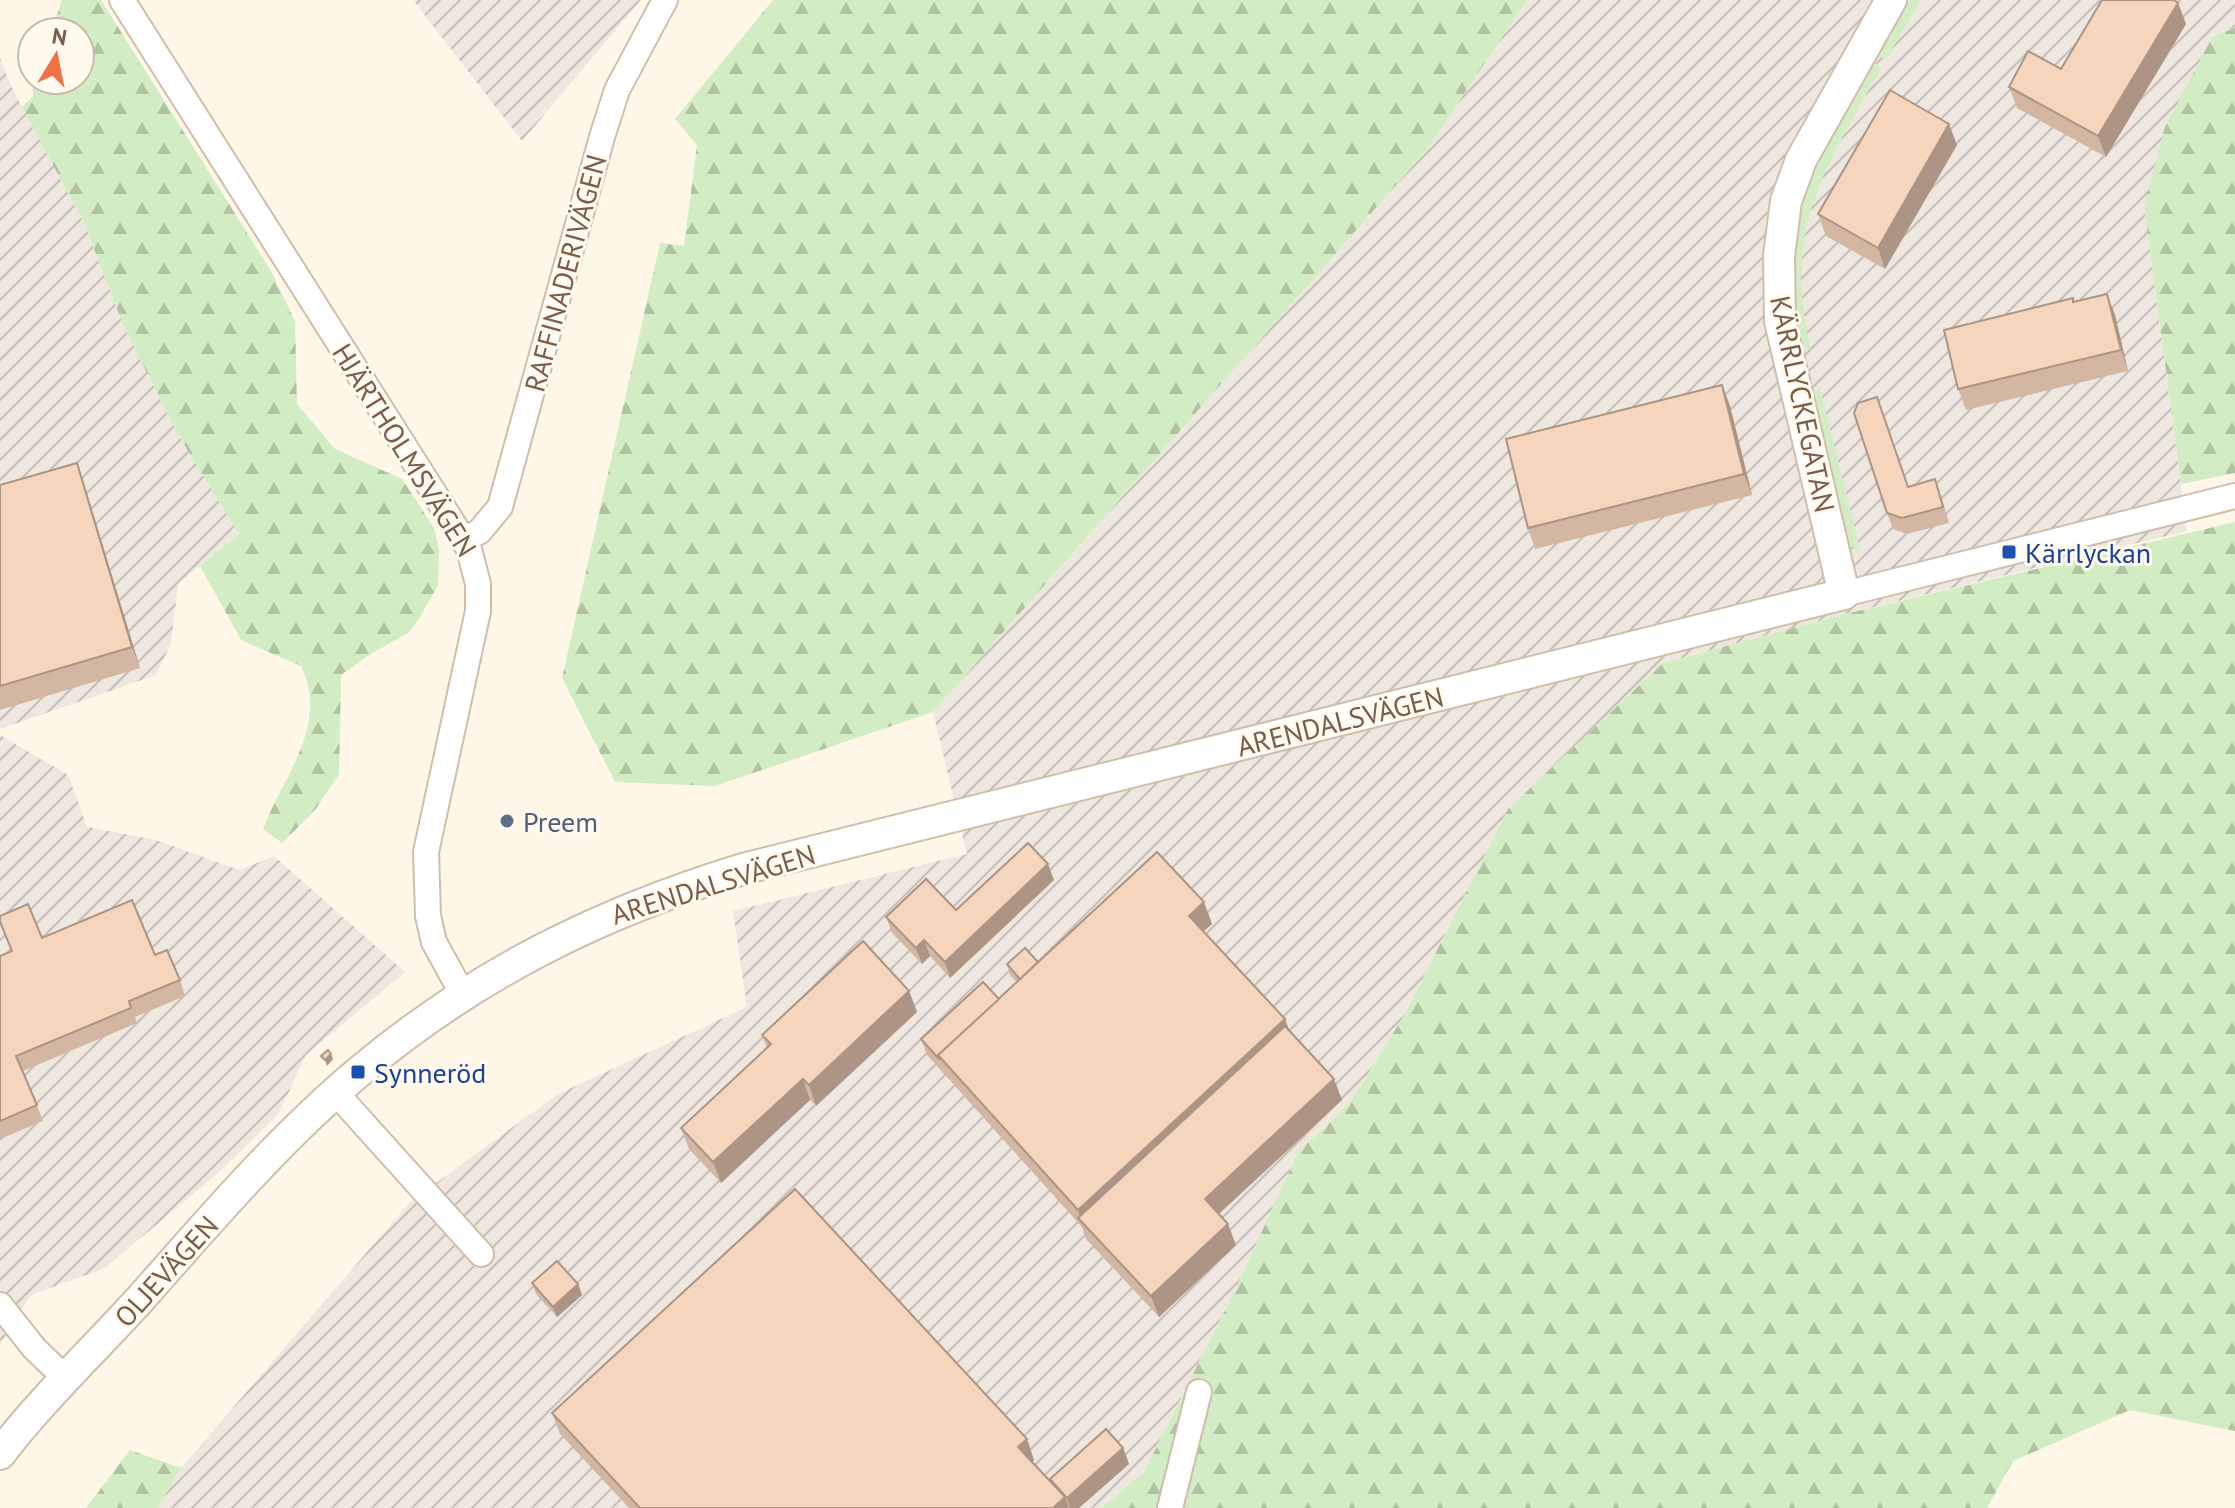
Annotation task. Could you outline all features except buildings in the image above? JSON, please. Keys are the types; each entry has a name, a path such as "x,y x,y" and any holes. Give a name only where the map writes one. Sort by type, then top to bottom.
{"street":[{"name":"HJÄRTHOLMSVÄGEN","path":"122,0 463,539 476,567 478,611 426,852 428,916 434,942 463,995"},
{"name":"RAFFINADERIVÄGEN","path":"463,539 479,532 500,507 617,90 665,0"},
{"name":"KÄRRLYCKEGATAN","path":"1844,594 1780,321 1779,256 1786,201 1801,160 1891,0"},
{"name":"ARENDALSVÄGEN","path":"463,995 536,951 597,920 661,894 743,869 2235,496"},
{"name":"OLJEVÄGEN","path":"0,1454 174,1261 336,1093 401,1038 463,995"},
{"path":"336,1093 481,1254"},
{"path":"0,1305 34,1348 67,1380"},
{"path":"1170,1508 1199,1392"}],"shaded area":[{"path":"413,0 641,0 522,141"},
{"path":"1527,0 2235,0 2235,28 2212,37 2144,206 2187,531 1845,614 1663,663 1508,809 1405,1014 1349,1104 1298,1152 1237,1286 1144,1472 1101,1508 158,1508 181,1468 410,1202 558,1094 747,1007 733,911 967,854 933,712 1425,152"},
{"path":"0,58 16,96 84,223 123,325 177,433 239,534 178,584 171,644 156,675 0,729"},
{"path":"0,735 68,775 87,827 156,840 239,870 274,856 405,972 306,1055 278,1115 218,1173 105,1268 31,1295 0,1345"}],"green space":[{"path":"62,0 101,0 271,271 295,321 297,404 335,449 402,479 434,528 439,549 438,585 408,633 341,675 339,774 315,810 282,843 263,829 307,729 309,688 301,666 241,640 200,566 239,534 177,433 123,325 84,223 22,107 33,96 96,96 96,16 56,16"},
{"path":"773,0 1527,0 1425,152 933,712 715,786 615,782 562,678 660,243 684,246 697,145 675,119"},
{"path":"1907,0 1921,0 1887,58 1880,58 1877,54"},
{"path":"2235,28 2235,473 2181,484 2144,206 2165,127 2212,37"},
{"path":"1871,62 1878,64 1880,70 1825,172 1805,235 1803,307 1811,350 1796,341 1787,288 1796,221 1816,166"},
{"path":"1819,385 1860,554 1847,542 1813,397"},
{"path":"2235,522 2235,1431 2130,1410 2013,1461 1987,1508 1101,1508 1144,1472 1237,1286 1298,1152 1349,1104 1405,1014 1508,809 1663,663 1845,614"},
{"path":"130,1450 181,1468 158,1508 86,1508"}],"place":[{"name":"Kärrlyckan","path":"2009,552"},
{"name":"Preem","path":"507,821"},
{"name":"Synneröd","path":"358,1072"}]}
